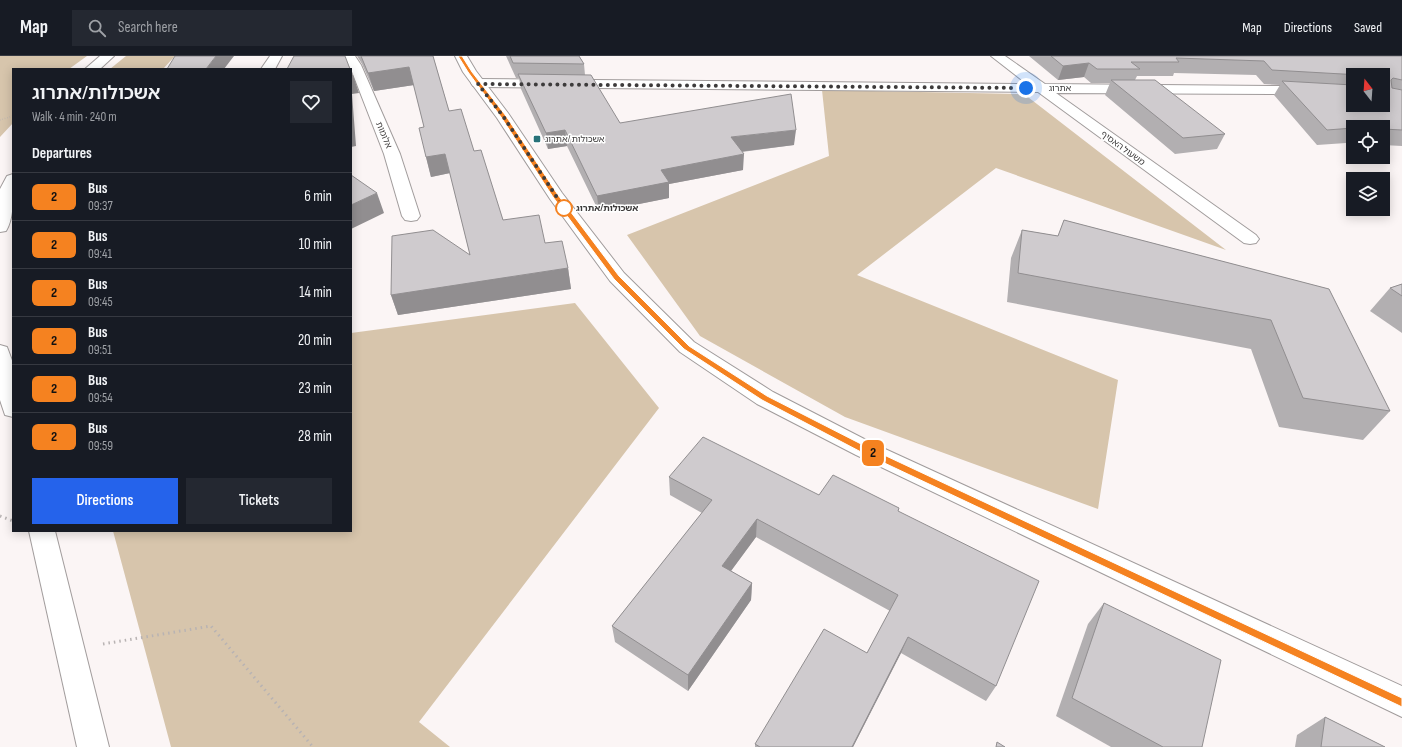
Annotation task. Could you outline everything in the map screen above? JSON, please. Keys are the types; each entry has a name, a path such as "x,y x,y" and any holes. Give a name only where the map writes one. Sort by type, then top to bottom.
{"street":[{"path":"93,68 108,56"},
{"path":"269,68 276,56"},
{"name":"אלומות","path":"348,56 355,65 392,154 411,216"},
{"path":"461,56 478,84 503,116 556,196 617,277 687,347 764,398 864,449 1402,702"},
{"name":"משעול האסיף","path":"997,56 1250,239"},
{"name":"אתרוג","path":"478,84 1284,90 1346,94"},
{"path":"0,227 8,190 12,181"},
{"path":"0,352 12,405"},
{"path":"42,532 93,747"}],"path":[{"path":"0,120 12,116"},
{"path":"0,516 12,521"},
{"path":"70,650 211,626 313,747"}],"shaded area":[{"path":"0,56 87,56 70,68 12,68 12,124 0,137"},
{"path":"126,56 175,56 164,68 111,68"},
{"path":"822,90 1024,94 1226,250 996,168 857,275 1118,380 1098,509 845,417 700,336 627,235 829,156"},
{"path":"575,303 659,408 419,722 450,747 171,747 113,532 352,532 352,333"}],"building":[{"path":"175,56 216,56 207,68 168,68"},
{"path":"294,56 345,56 350,68 288,68"},
{"path":"361,56 433,56 449,111 461,109 474,151 481,150 503,220 539,215 545,243 562,241 568,268 391,295 392,236 433,230 470,255 445,154 426,157 419,128 424,127 409,67 368,73"},
{"path":"510,56 579,56 584,64 513,63"},
{"path":"1051,56 1402,56 1402,80 1393,78 1391,80 1392,88 1402,90 1402,130 1390,129 1390,120 1346,120 1346,129 1327,130 1282,81 1346,85 1346,112 1390,112 1390,68 1346,68 1346,74 1272,70 1264,61 1176,58 1179,62 1131,62 1140,69 1097,69 1089,63 1063,66"},
{"path":"518,74 591,75 620,123 791,94 796,130 731,137 744,154 661,170 669,182 597,196 565,130 546,133"},
{"path":"1111,80 1155,80 1225,134 1183,138"},
{"path":"352,176 377,193 352,205"},
{"path":"1064,220 1329,289 1390,411 1303,398 1271,320 1018,273 1022,230 1058,236"},
{"path":"1402,284 1402,296 1390,288"},
{"path":"703,437 819,495 833,475 899,508 898,511 1039,581 996,686 908,637 852,747 760,747 755,744 824,629 867,653 898,595 757,519 722,566 752,583 688,675 612,626 712,500 669,477"},
{"path":"1104,603 1221,660 1202,747 1163,747 1072,698"},
{"path":"1325,717 1385,747 1321,747"},
{"path":"997,742 1005,747 996,747"}],"bus line":[{"name":"2","path":"461,56 470,72 503,116 556,196 617,277 687,347 764,398 864,449 1402,702"}],"place":[{"name":"אשכולות /אתרוג","path":"537,139"},
{"name":"אשכולות/אתרוג","path":"564,208"}],"route":[{"path":"564,208 503,116 478,84 1026,88"}]}
